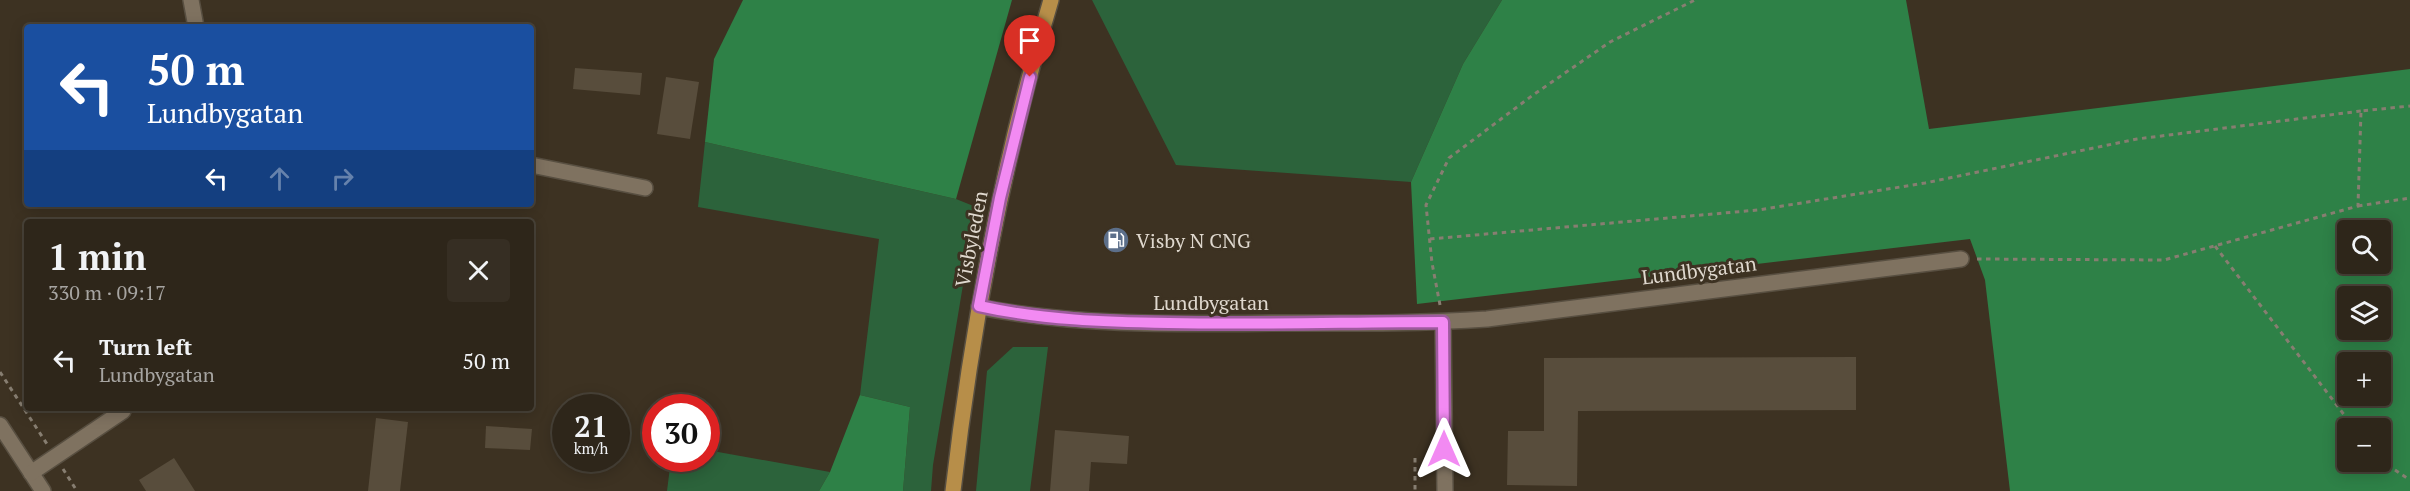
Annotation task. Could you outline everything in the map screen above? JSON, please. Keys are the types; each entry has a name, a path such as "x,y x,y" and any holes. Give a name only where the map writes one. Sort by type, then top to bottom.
{"main road":[{"name":"Visbyleden","path":"954,491 979,306 1000,198 1051,0"}],"street":[{"path":"191,0 195,24"},
{"path":"534,166 645,188"},
{"name":"Lundbygatan","path":"979,306 1005,312 1093,322 1203,324 1443,322 1487,319 1961,259"},
{"path":"1443,322 1445,491"},
{"path":"31,472 123,411"},
{"path":"0,425 43,491"}],"path":[{"path":"1443,322 1426,205 1449,158 1533,95 1610,42 1695,0"},
{"path":"1430,239 1758,210 1925,183 2137,139 2410,106"},
{"path":"2358,206 2361,111"},
{"path":"1961,259 2164,260 2358,206 2410,198"},
{"path":"2215,246 2347,418"},
{"path":"0,372 24,408"},
{"path":"26,411 77,491"},
{"path":"1415,458 1415,491"},
{"path":"2391,467 2410,480"}],"green space":[{"path":"743,0 1012,0 956,199 705,142 714,59"},
{"path":"1092,0 1502,0 1463,64 1411,182 1176,165"},
{"path":"1502,0 1906,0 1929,129 2410,69 2410,491 2010,491 1985,280 1970,239 1417,304 1411,182 1463,64"},
{"path":"705,142 956,199 976,207 933,465 931,491 903,491 910,407 860,395 879,239 698,207"},
{"path":"1013,347 1048,347 1030,491 976,491 987,371"},
{"path":"860,395 910,407 903,491 819,491 830,472"},
{"path":"720,452 830,472 819,491 667,491 669,472 720,472"}],"building":[{"path":"575,68 642,73 640,95 573,89"},
{"path":"666,77 699,82 690,139 657,134"},
{"path":"1856,357 1856,410 1578,411 1577,486 1507,485 1508,431 1544,431 1544,358"},
{"path":"376,418 408,422 400,491 368,491"},
{"path":"486,426 532,429 530,450 485,448"},
{"path":"1055,430 1129,436 1127,464 1091,462 1089,491 1050,491"},
{"path":"174,458 195,491 146,491 139,480"}],"place":[{"name":"Visby N CNG","path":"1116,240"}],"route":[{"path":"1030,77 1000,198 979,306 1005,312 1093,322 1203,324 1443,322 1444,449"}]}
